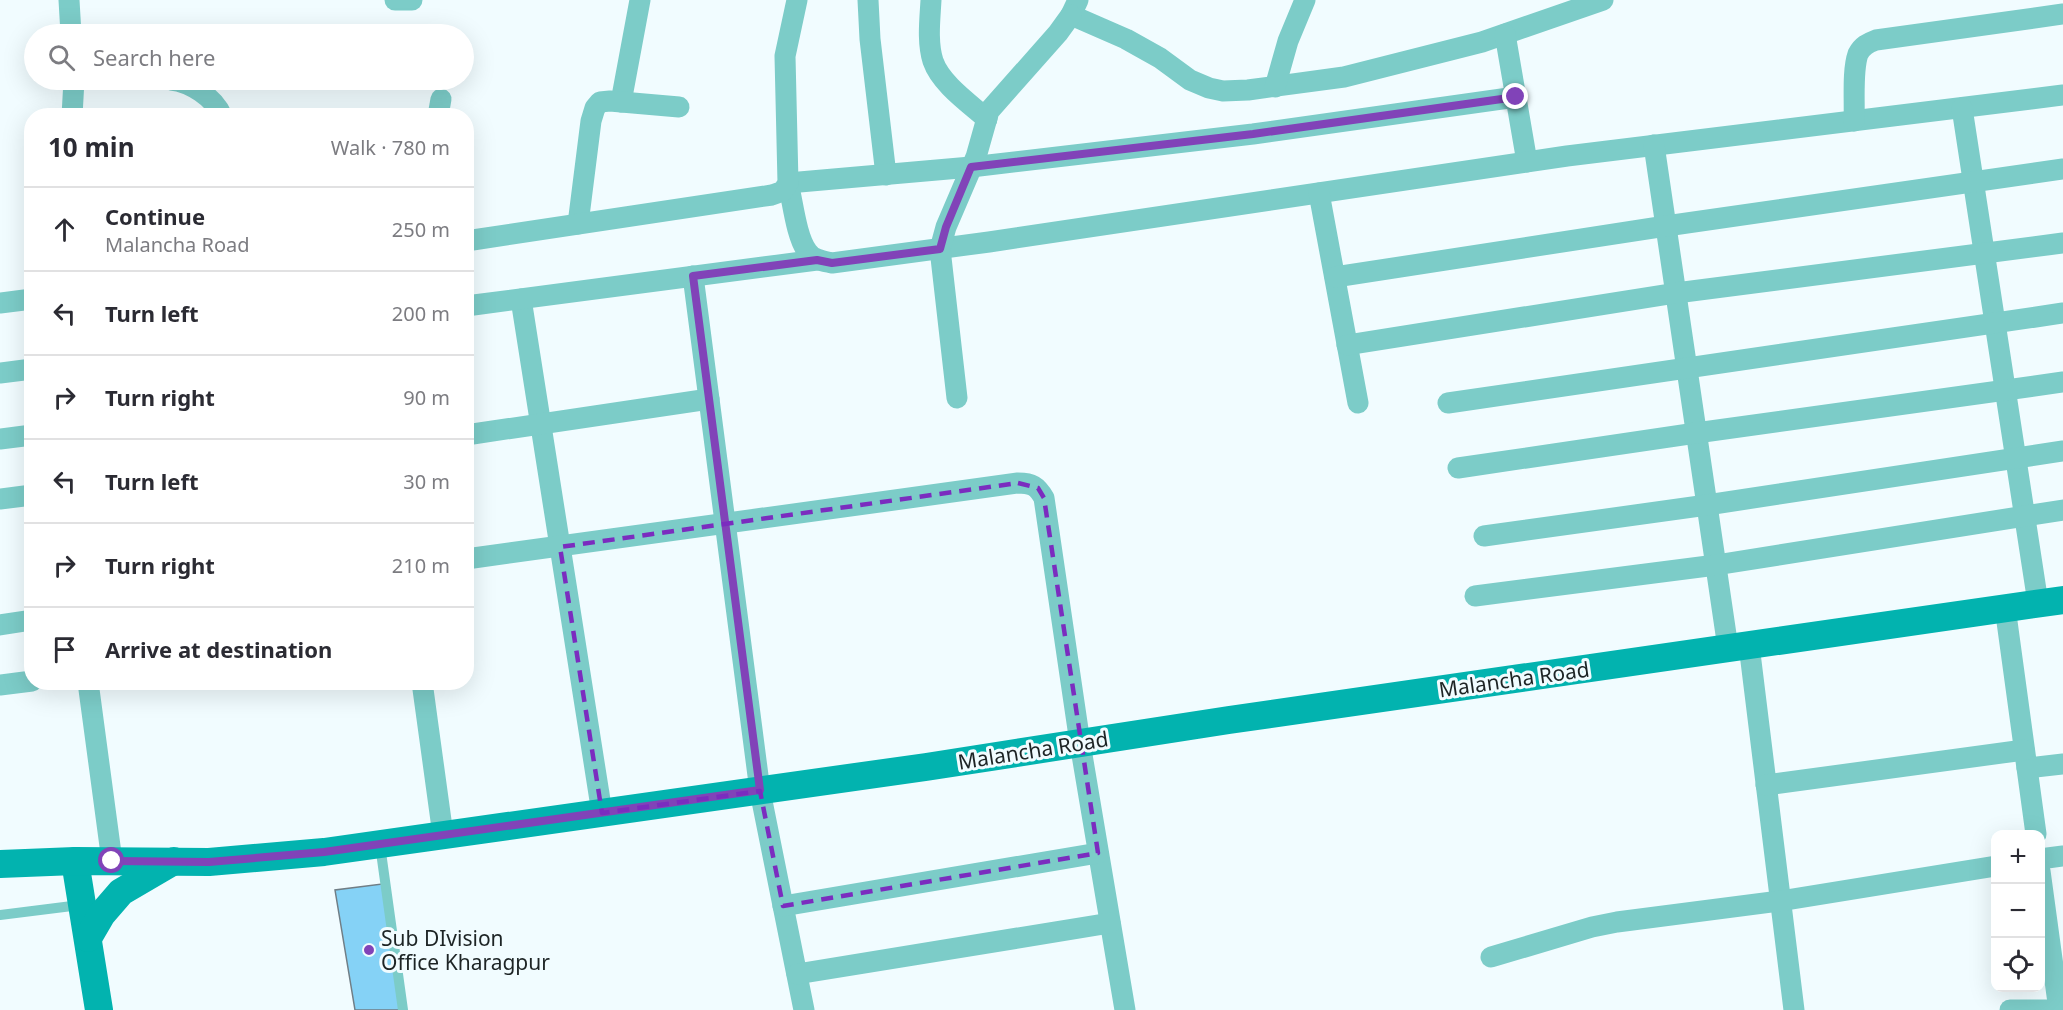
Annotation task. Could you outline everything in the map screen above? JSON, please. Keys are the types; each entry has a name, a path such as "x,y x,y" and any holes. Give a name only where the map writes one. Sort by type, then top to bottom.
{"main road":[{"name":"Malancha Road","path":"0,864 232,860 380,845 2051,601"},
{"path":"75,861 99,1010"},
{"path":"88,938 102,914 121,892 174,861"}],"street":[{"path":"69,0 70,24"},
{"path":"395,0 412,0"},
{"path":"621,102 640,0"},
{"path":"797,0 785,56 788,183 801,236 807,251 817,260"},
{"path":"868,0 870,39 886,175"},
{"path":"931,0 930,50 934,63 944,80 987,119"},
{"path":"1275,87 1288,41 1305,0"},
{"path":"957,398 940,249 946,227 971,167 989,111 1058,33 1075,8 1160,58 1190,80 1223,91 1275,87 1344,77 1482,42 1602,0"},
{"path":"1854,121 1856,66 1859,53 1866,44 1876,40 2063,14"},
{"path":"1505,34 1527,162"},
{"path":"72,108 73,90"},
{"path":"197,90 217,108"},
{"path":"474,305 817,260 832,263 940,249 1527,162 2063,95"},
{"path":"788,183 971,167 1253,134 1516,97"},
{"path":"578,224 591,121 595,108 600,102 680,107"},
{"path":"1962,108 2025,516 2051,601"},
{"path":"1654,145 1716,565 1739,647 1766,785 1794,1010"},
{"path":"1335,277 1666,226 2063,169"},
{"path":"474,240 772,195 783,192 788,183"},
{"path":"1320,193 1358,403"},
{"path":"1347,345 1676,293 2063,243"},
{"path":"693,276 760,790 804,1010"},
{"path":"521,299 602,813"},
{"path":"0,303 24,300"},
{"path":"1448,403 2063,313"},
{"path":"0,373 24,370"},
{"path":"1458,468 2063,382"},
{"path":"474,434 709,399"},
{"path":"0,439 24,436"},
{"path":"1484,536 2063,451"},
{"path":"474,558 1018,483 1029,483 1038,488 1044,498 1080,743 1125,1010"},
{"path":"0,500 24,496"},
{"path":"1475,596 1716,565 2063,510"},
{"path":"2005,607 2035,830"},
{"path":"0,625 24,621"},
{"path":"0,685 24,682"},
{"path":"88,690 112,861"},
{"path":"423,690 443,835"},
{"path":"1766,785 2025,759 2063,764"},
{"path":"783,906 1098,853"},
{"path":"2045,858 2063,856"},
{"path":"1491,957 1592,927 1617,922 1780,902 1991,867"},
{"path":"2043,884 2058,959 2059,1010"},
{"path":"797,974 1110,923"},
{"path":"2010,1010 2053,1010"}],"lane":[{"path":"380,845 403,1010"},
{"path":"0,915 82,905"}],"highlighted area":[{"path":"1018,483 1038,488 1044,498 1098,853 783,906 760,791 602,813 560,547"}],"building":[{"name":"Sub DIvision Office Kharagpur","path":"382,884 401,1010 355,1010 335,890"}],"place":[{"name":"Sub DIvision Office Kharagpur","path":"369,950"}],"route":[{"path":"112,861 209,862 324,852 760,790 693,276 817,260 832,263 940,249 946,227 971,167 1253,134 1516,97"}]}
